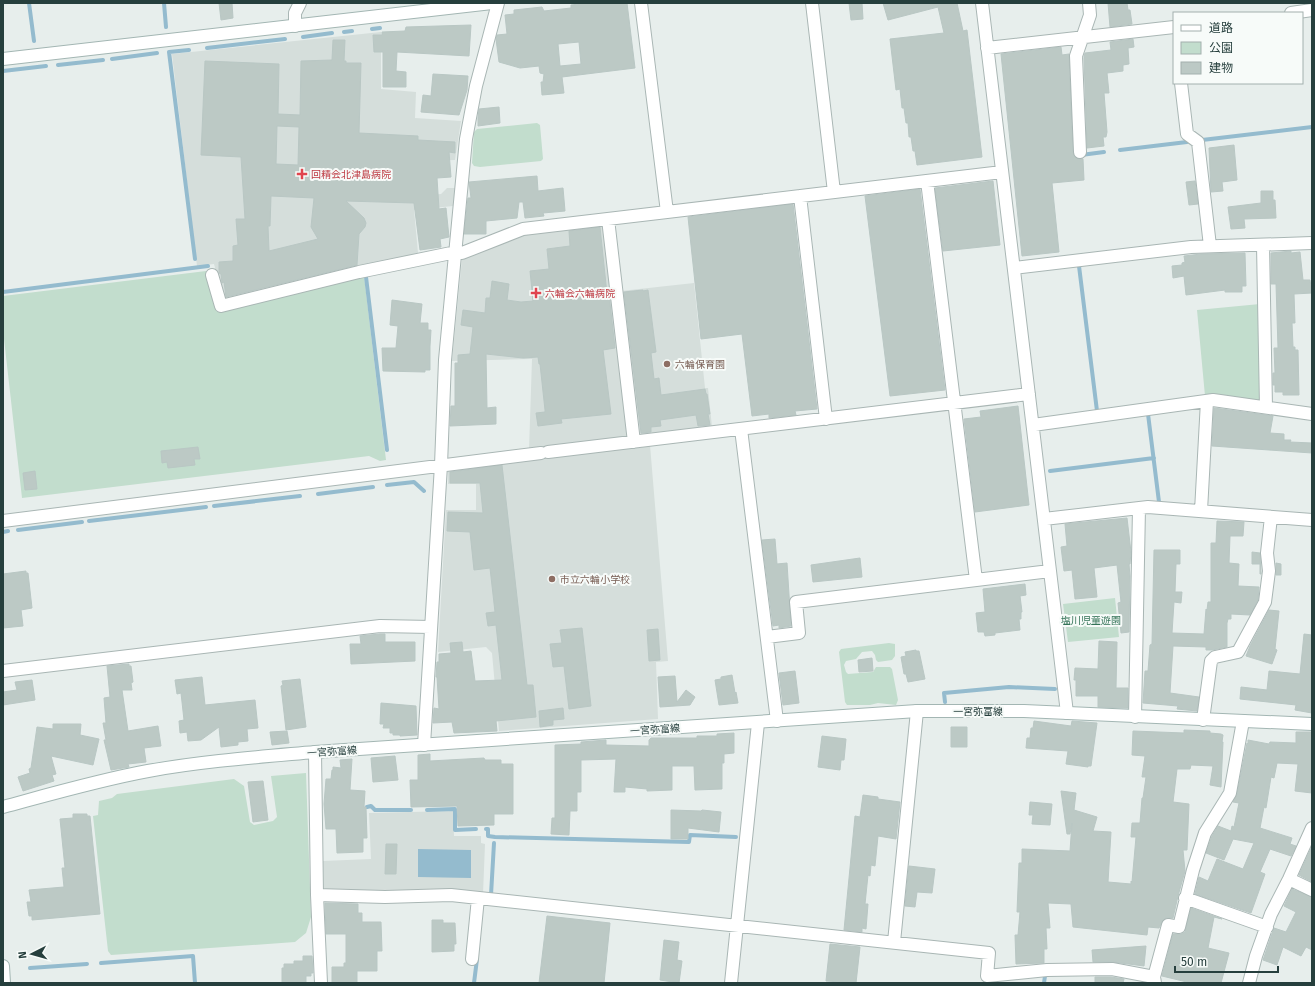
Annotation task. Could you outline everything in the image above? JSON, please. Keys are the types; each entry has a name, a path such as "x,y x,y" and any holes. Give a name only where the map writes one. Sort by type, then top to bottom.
{"street":[{"path":"295,26 295,13 300,3"},
{"path":"3,59 295,26 408,8 492,3"},
{"path":"424,745 441,465 445,360 466,139 476,86 498,3"},
{"path":"641,3 667,212"},
{"path":"812,3 834,192"},
{"path":"982,3 1068,713"},
{"path":"1080,152 1076,56 1090,15 1089,3"},
{"path":"1298,12 1312,10"},
{"path":"987,48 1173,27"},
{"path":"1181,84 1187,134 1198,142 1210,246"},
{"path":"212,275 221,306 359,272 456,252 462,253 523,229 1002,172"},
{"path":"927,180 976,580"},
{"path":"800,196 826,419"},
{"path":"608,219 634,442"},
{"path":"1014,268 1191,247 1312,243"},
{"path":"1263,245 1266,407"},
{"path":"3,521 441,465 1029,394"},
{"path":"1033,424 1213,400 1312,414"},
{"path":"1201,511 1206,401"},
{"path":"741,429 777,721"},
{"path":"1044,519 1148,507 1312,520"},
{"path":"1136,717 1139,508"},
{"path":"1203,720 1211,661 1215,657 1238,652 1265,602 1269,570 1267,553 1271,517"},
{"path":"767,637 799,633 796,602 1050,571"},
{"path":"3,671 380,626 432,627"},
{"path":"894,942 917,711"},
{"name":"一宮弥富線","path":"3,807 99,781 148,771 221,760 315,752 917,711 1024,711 1312,724"},
{"path":"317,895 385,897 451,895 989,953 987,979 1046,970 1112,969 1155,980 1168,925 1179,927 1185,898 1205,833 1230,793 1243,721"},
{"path":"731,983 758,723"},
{"path":"315,752 317,895 321,983"},
{"path":"1249,983 1256,956 1271,914 1312,828"},
{"path":"1289,879 1312,890"},
{"path":"472,958 478,898"},
{"path":"1185,898 1266,927"},
{"path":"3,966 4,983"}],"shaded area":[{"name":"回精会北津島病院","path":"381,32 381,89 416,92 415,118 461,121 455,160 419,161 417,196 441,194 447,188 455,188 453,206 414,210 418,253 228,300 223,298 214,264 197,266 172,54"},
{"name":"六輪会六輪病院","path":"604,223 629,435 626,438 529,450 532,359 452,361 462,259 524,232"},
{"name":"六輪保育園","path":"694,283 705,388 708,388 712,427 642,436 640,433 621,291"},
{"name":"市立六輪小学校","path":"650,445 668,661 656,662 658,719 499,731 492,653 486,647 438,652 446,510 476,510 476,484 448,484 448,470"},
{"path":"453,811 454,836 481,836 481,843 485,844 483,894 454,891 329,891 324,888 323,861 371,859 369,813"}],"green space":[{"path":"537,123 540,125 543,159 541,161 480,167 474,166 472,163 474,132 477,129"},
{"path":"206,271 218,311 364,276 386,460 380,461 369,456 22,498 3,330 3,296"},
{"path":"1260,304 1263,398 1259,402 1205,396 1197,310"},
{"name":"塩川児童遊園","path":"1115,598 1119,637 1068,642 1063,604"},
{"path":"889,643 895,644 895,656 892,660 878,662 872,651 862,652 856,659 846,661 844,665 848,674 873,672 876,667 890,667 892,669 898,700 896,705 878,703 870,705 847,705 845,702 839,652 841,649"},
{"path":"306,773 311,917 306,933 295,942 111,955 108,951 93,816 98,815 99,801 112,798 117,794 234,779 244,786 250,822 254,825 273,821 277,817 271,776"}],"water":[{"path":"418,849 471,850 471,878 418,877"}],"building":[{"path":"219,3 232,3 233,18 221,20"},
{"path":"627,3 635,68 562,77 564,93 542,95 541,82 543,82 544,74 540,73 539,66 520,68 499,62 496,39 497,35 507,34 505,15 514,14 514,10 542,7 544,11 571,8 571,5","holes":["579,42 581,64 560,66 558,44"]},
{"path":"849,3 862,3 863,19 851,20"},
{"path":"883,3 957,3 963,31 967,30 982,157 917,165 911,137 909,137 908,123 906,123 904,108 902,108 900,89 896,90 890,39 944,33 938,7 888,20"},
{"path":"1108,3 1127,3 1128,10 1130,10 1132,24 1110,27"},
{"path":"471,25 469,56 397,52 396,71 406,72 406,87 383,87 383,52 374,52 373,35 382,35 382,32 405,31 406,27"},
{"path":"1133,39 1134,47 1128,48 1129,64 1123,65 1123,71 1107,73 1109,93 1104,93 1107,132 1106,137 1103,137 1104,146 1087,148 1085,53 1111,50 1110,42"},
{"path":"333,40 345,40 344,61 346,61 346,63 361,63 359,133 418,136 418,140 455,142 455,153 449,152 451,177 437,178 439,209 446,208 449,237 440,239 441,247 420,250 414,203 346,201 364,218 366,223 365,227 359,234 357,265 226,297 224,282 222,283 221,274 219,273 219,262 233,261 233,246 238,245 236,219 245,219 241,157 201,155 205,61 279,64 278,114 300,115 301,61 332,60","holes":["277,126 299,127 298,165 276,164","271,196 314,198 311,227 318,239 269,251 268,226 270,226"]},
{"path":"1061,47 1062,55 1069,54 1073,152 1076,158 1083,159 1084,180 1052,183 1059,252 1022,256 1001,54"},
{"path":"433,74 468,76 467,90 459,115 421,112 423,95 431,96"},
{"path":"499,107 500,123 478,126 479,109"},
{"path":"1234,145 1237,180 1222,182 1223,191 1211,192 1209,148"},
{"path":"537,176 538,191 563,188 565,211 543,213 544,216 525,218 523,202 519,202 517,218 486,221 486,234 464,234 468,198 471,198 469,182"},
{"path":"993,181 1000,245 943,251 935,188"},
{"path":"1195,181 1198,204 1189,205 1186,182"},
{"path":"920,189 945,390 890,396 865,196"},
{"path":"1261,191 1273,191 1276,218 1244,219 1245,228 1231,229 1228,207 1261,203"},
{"path":"793,204 817,409 795,411 796,415 769,418 769,414 752,416 742,334 701,339 688,217"},
{"path":"600,227 607,294 609,294 615,348 603,350 611,414 561,419 562,423 538,426 536,413 545,412 545,410 538,357 523,358 486,354 487,408 496,407 496,424 450,426 451,406 455,406 455,363 458,363 458,355 470,354 473,327 461,325 463,310 485,313 486,298 490,298 492,281 509,284 507,300 521,302 533,301 530,271 549,269 547,249 570,246 569,231"},
{"path":"1291,251 1291,253 1300,252 1303,280 1310,280 1312,293 1294,294 1295,323 1292,323 1293,347 1295,347 1295,350 1298,350 1299,395 1283,395 1283,392 1275,392 1275,385 1273,385 1273,373 1275,373 1274,348 1278,348 1276,284 1271,284 1271,253"},
{"path":"1245,253 1246,286 1242,286 1242,292 1225,292 1225,290 1186,295 1184,276 1173,278 1172,266 1182,265 1182,263 1185,262 1184,256"},
{"path":"648,290 656,352 651,353 654,379 659,378 661,395 705,389 710,414 708,414 710,425 698,426 696,415 660,420 661,426 651,427 651,432 641,433 624,292"},
{"path":"392,300 422,304 420,323 428,323 428,330 431,330 430,370 425,370 425,372 383,371 382,348 396,348 398,326 390,325"},
{"path":"1018,406 1029,505 975,512 964,419 981,417 980,411"},
{"path":"1214,408 1273,416 1270,433 1284,434 1284,440 1291,440 1290,442 1312,443 1312,453 1212,446"},
{"path":"198,447 200,459 194,459 195,465 168,468 167,462 162,463 161,451"},
{"path":"502,465 527,685 533,685 536,717 496,721 497,731 454,733 452,722 433,723 434,708 439,709 436,677 439,654 451,653 450,643 462,642 463,652 471,651 475,681 502,680 496,625 488,626 486,613 495,612 490,568 474,570 470,532 447,531 448,512 483,513 480,483 450,483 450,472"},
{"path":"35,471 37,489 25,490 23,473"},
{"path":"1127,518 1131,552 1129,564 1129,632 1121,633 1118,603 1121,602 1117,565 1094,568 1097,597 1075,599 1072,570 1064,571 1061,547 1067,546 1065,524"},
{"path":"1217,521 1244,522 1243,536 1230,536 1229,563 1239,564 1238,586 1259,587 1258,600 1250,615 1231,614 1231,619 1228,619 1227,623 1227,647 1206,650 1206,647 1173,646 1170,693 1199,697 1197,711 1177,709 1178,706 1143,703 1145,671 1148,671 1150,645 1152,644 1154,550 1180,550 1180,564 1176,564 1175,592 1182,592 1181,603 1174,602 1172,633 1204,634 1206,609 1207,610 1208,602 1211,602 1211,543 1216,543"},
{"path":"775,539 777,564 787,563 791,626 779,628 779,625 773,626 762,540"},
{"path":"1252,552 1260,553 1261,574 1260,564 1252,564"},
{"path":"860,558 862,577 813,582 811,565"},
{"path":"1276,563 1281,564 1281,575 1276,575"},
{"path":"26,571 26,573 28,573 32,608 21,610 23,626 3,628 3,574"},
{"path":"1025,584 1026,595 1020,596 1022,612 1021,619 1019,619 1020,630 995,633 995,635 985,636 984,632 978,632 976,613 985,612 983,589"},
{"path":"1269,610 1279,611 1275,649 1277,650 1272,664 1246,656"},
{"path":"582,628 591,706 569,709 564,666 553,667 550,644 562,643 560,630"},
{"path":"658,629 660,660 649,661 647,630"},
{"path":"385,634 385,642 415,642 415,661 351,664 350,644 361,644 360,636"},
{"path":"1304,634 1312,635 1312,713 1295,710 1296,705 1240,699 1241,687 1267,690 1269,671 1300,674"},
{"path":"1099,641 1117,642 1116,688 1128,688 1128,708 1098,707 1098,696 1076,696 1076,680 1074,680 1075,668 1098,669"},
{"path":"916,650 919,651 925,679 908,682 906,674 904,674 901,657 906,656 905,652"},
{"path":"872,658 873,671 859,672 858,660"},
{"path":"129,664 129,666 131,666 133,682 131,683 132,690 122,690 128,731 158,726 161,746 144,748 146,762 128,764 129,767 111,770 104,740 106,740 103,723 106,723 104,698 110,697 107,666"},
{"path":"795,671 799,703 783,705 779,673"},
{"path":"732,675 738,703 719,705 715,680"},
{"path":"675,676 677,702 686,690 695,697 690,705 660,707 658,677"},
{"path":"202,677 205,705 255,700 258,728 247,729 248,741 238,742 238,745 221,747 219,727 201,740 188,741 187,732 180,733 179,721 184,720 181,693 177,694 175,680"},
{"path":"300,679 306,727 286,730 281,686 283,685 282,681"},
{"path":"32,680 35,700 3,705 3,692 17,690 15,682"},
{"path":"381,703 416,706 417,735 393,735 393,733 390,733 390,728 383,728 384,724 380,724"},
{"path":"563,708 564,719 553,720 553,725 540,727 539,711"},
{"path":"1034,721 1071,726 1072,721 1097,723 1091,766 1088,767 1066,764 1068,751 1026,748 1027,738 1030,738 1031,728 1033,728"},
{"path":"53,724 81,724 80,735 99,739 93,765 51,756 56,774 52,775 54,781 23,791 18,777 30,773 29,769 31,768 37,727 53,729"},
{"path":"951,727 967,727 967,747 951,747"},
{"path":"1184,730 1210,731 1210,733 1223,735 1221,787 1210,785 1213,766 1191,765 1190,769 1177,769 1173,802 1189,804 1187,850 1183,850 1185,871 1173,918 1166,918 1163,920 1159,928 1148,927 1147,935 1073,927 1071,904 1048,903 1050,928 1046,928 1047,949 1044,949 1044,963 1016,964 1015,935 1018,935 1020,912 1017,912 1019,863 1022,863 1022,849 1070,851 1072,823 1070,834 1067,834 1061,791 1076,793 1074,810 1097,817 1093,831 1111,832 1108,882 1131,884 1136,837 1131,837 1132,823 1140,823 1142,798 1146,777 1142,777 1145,756 1132,755 1133,731 1184,733"},
{"path":"287,731 289,743 272,745 270,732"},
{"path":"1296,732 1312,732 1312,793 1295,791 1298,764 1277,763 1274,778 1271,777 1266,808 1264,807 1260,828 1292,838 1290,844 1296,846 1291,856 1270,849 1260,872 1265,874 1251,913 1195,894 1199,877 1208,881 1217,859 1243,869 1254,843 1233,839 1224,860 1206,853 1212,836 1218,826 1231,831 1232,826 1234,827 1239,803 1233,802 1237,794 1248,740 1269,744 1270,742 1296,743"},
{"path":"734,733 734,753 724,754 724,763 722,763 722,789 695,790 694,766 672,766 672,790 647,791 647,789 625,787 625,792 614,792 616,759 581,760 581,792 577,792 577,811 570,811 569,835 551,834 552,818 555,818 555,745 581,744 581,742 606,740 606,745 649,746 649,740 651,738 697,738 697,736 717,736 717,734"},
{"path":"822,736 846,739 844,760 841,760 840,770 818,767"},
{"path":"430,754 430,761 484,758 485,760 501,760 501,764 513,764 513,814 494,814 494,825 458,826 457,806 411,807 410,780 418,780 418,755"},
{"path":"395,756 398,780 373,782 371,758"},
{"path":"352,759 350,790 365,791 364,807 366,807 367,838 363,838 363,852 337,853 336,829 326,829 324,804 326,779 331,779 333,767 341,768 340,760"},
{"path":"263,781 268,820 253,822 248,782"},
{"path":"863,795 900,802 896,839 878,836 875,866 871,865 870,876 868,875 865,904 868,904 866,929 862,928 862,932 844,930 855,816 860,817"},
{"path":"1030,802 1052,804 1050,825 1032,824 1033,815 1029,815"},
{"path":"671,810 702,810 721,812 719,832 688,828 688,839 671,839"},
{"path":"73,814 87,814 87,816 90,816 100,914 32,920 32,916 29,916 27,902 31,902 29,890 64,887 62,868 65,868 60,819 73,818"},
{"path":"386,844 397,844 396,874 385,874"},
{"path":"1312,846 1312,882 1299,875"},
{"path":"909,866 935,869 932,893 917,892 915,907 905,906"},
{"path":"1292,889 1312,897 1312,950 1306,947 1301,956 1283,947 1277,965 1263,960 1274,928 1286,932 1296,912 1284,906"},
{"path":"325,903 358,904 358,913 362,913 362,922 381,922 382,951 377,951 377,971 357,971 357,983 332,983 332,967 344,967 344,963 346,963 346,934 326,934"},
{"path":"1191,908 1222,919 1214,917 1208,948 1229,953 1221,983 1191,983 1162,976 1173,934 1181,934 1185,932"},
{"path":"547,916 610,923 604,983 539,983"},
{"path":"432,920 443,920 443,923 455,923 456,944 454,944 454,951 432,952"},
{"path":"664,940 679,942 677,960 682,961 679,983 660,980"},
{"path":"830,944 860,947 856,983 826,981"},
{"path":"1146,946 1144,966 1113,962 1093,962 1092,950"},
{"path":"303,956 312,956 313,973 311,973 311,976 306,976 306,983 282,983 282,968 284,968 284,964 294,964 294,961 303,961"},
{"path":"1095,977 1124,979 1123,983 1095,983"}],"waterway":[{"path":"29,3 34,41"},
{"path":"164,3 166,27"},
{"path":"372,29 380,28"},
{"path":"344,32 352,31"},
{"path":"303,37 332,33"},
{"path":"207,48 285,39"},
{"path":"189,50 169,52 195,259"},
{"path":"112,59 157,53"},
{"path":"58,65 103,60"},
{"path":"3,71 46,66"},
{"path":"1202,140 1312,127"},
{"path":"1120,150 1187,142"},
{"path":"1081,155 1104,152"},
{"path":"3,292 208,266"},
{"path":"1079,266 1097,411"},
{"path":"366,277 387,450"},
{"path":"1148,414 1159,502"},
{"path":"1050,471 1154,458"},
{"path":"387,485 414,482 424,491"},
{"path":"318,494 373,487"},
{"path":"214,506 300,496"},
{"path":"89,521 206,507"},
{"path":"18,530 82,522"},
{"path":"3,532 8,531"},
{"path":"945,702 944,693 1009,687 1055,689"},
{"path":"367,807 371,806 375,810 411,810"},
{"path":"427,810 455,809 455,830 476,829"},
{"path":"486,829 488,829 488,836 495,837 689,842 690,835 736,837"},
{"path":"491,895 494,843"},
{"path":"101,963 193,956 195,983"},
{"path":"474,983 477,959"},
{"path":"30,968 87,964"},
{"path":"1044,983 1045,976"}],"place":[{"name":"回精会北津島病院","path":"302,174"},
{"name":"六輪会六輪病院","path":"536,293"},
{"name":"六輪保育園","path":"667,364"},
{"name":"市立六輪小学校","path":"552,579"}]}
